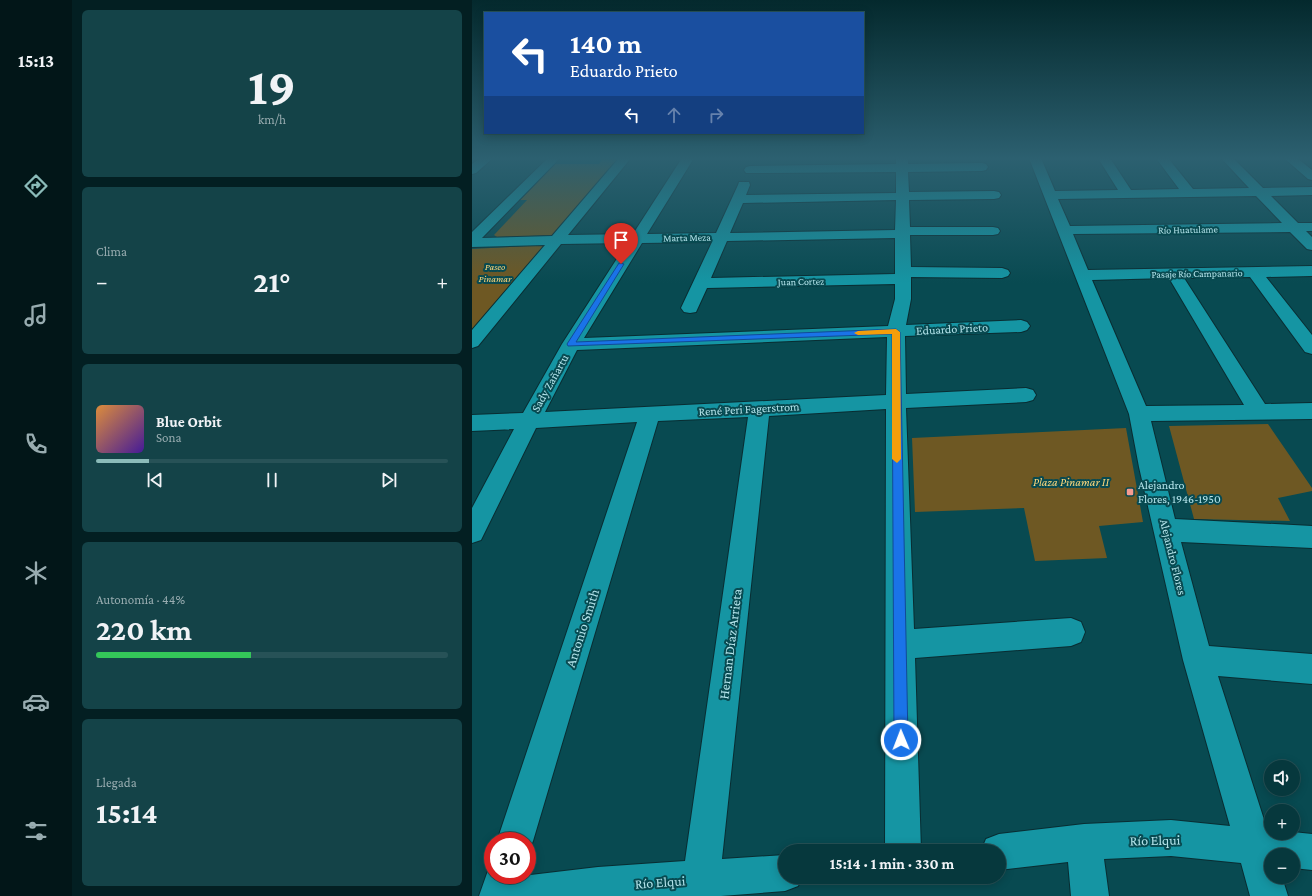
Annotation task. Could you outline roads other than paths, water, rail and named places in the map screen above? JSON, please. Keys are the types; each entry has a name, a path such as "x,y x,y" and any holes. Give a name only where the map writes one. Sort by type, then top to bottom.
{"street":[{"path":"472,240 512,200"},
{"path":"472,342 591,200"},
{"name":"Sady Zañartu","path":"472,532 529,420 571,344 662,200"},
{"path":"690,308 738,200"},
{"path":"902,200 903,299 896,332 896,401 903,844"},
{"name":"Alejandro Flores","path":"1052,200 1139,414 1150,467 1198,660 1269,896"},
{"path":"1267,200 1312,246"},
{"name":"Río Huatulame","path":"1063,230 1312,228"},
{"name":"Marta Meza","path":"472,243 721,236 993,231"},
{"name":"Pasaje Río Campanario","path":"1082,275 1312,271"},
{"path":"1254,272 1312,348"},
{"name":"Juan Cortez","path":"701,282 1002,273"},
{"path":"1174,274 1259,412"},
{"name":"Eduardo Prieto","path":"571,344 1021,326"},
{"name":"René Peri Fagerstrom","path":"472,424 1026,395"},
{"name":"Hernan Díaz Arrieta","path":"701,879 759,408"},
{"path":"1139,414 1312,411"},
{"name":"Antonio Smith","path":"518,832 650,414"},
{"path":"1166,530 1312,537"},
{"path":"899,645 1071,632"},
{"path":"1198,660 1312,669"},
{"name":"Río Elqui","path":"1006,851 1084,842 1171,838 1312,852"},
{"path":"1084,842 1090,896"},
{"name":"Río Elqui","path":"512,896 597,891 701,879 778,874"},
{"path":"498,896 501,884"}],"place":[{"name":"Alejandro Flores, 1946-1950","path":"1130,492"}],"park label":[{"name":"Paseo Pinamar","path":"495,272"},
{"name":"Plaza Pinamar II","path":"1071,482"}]}
